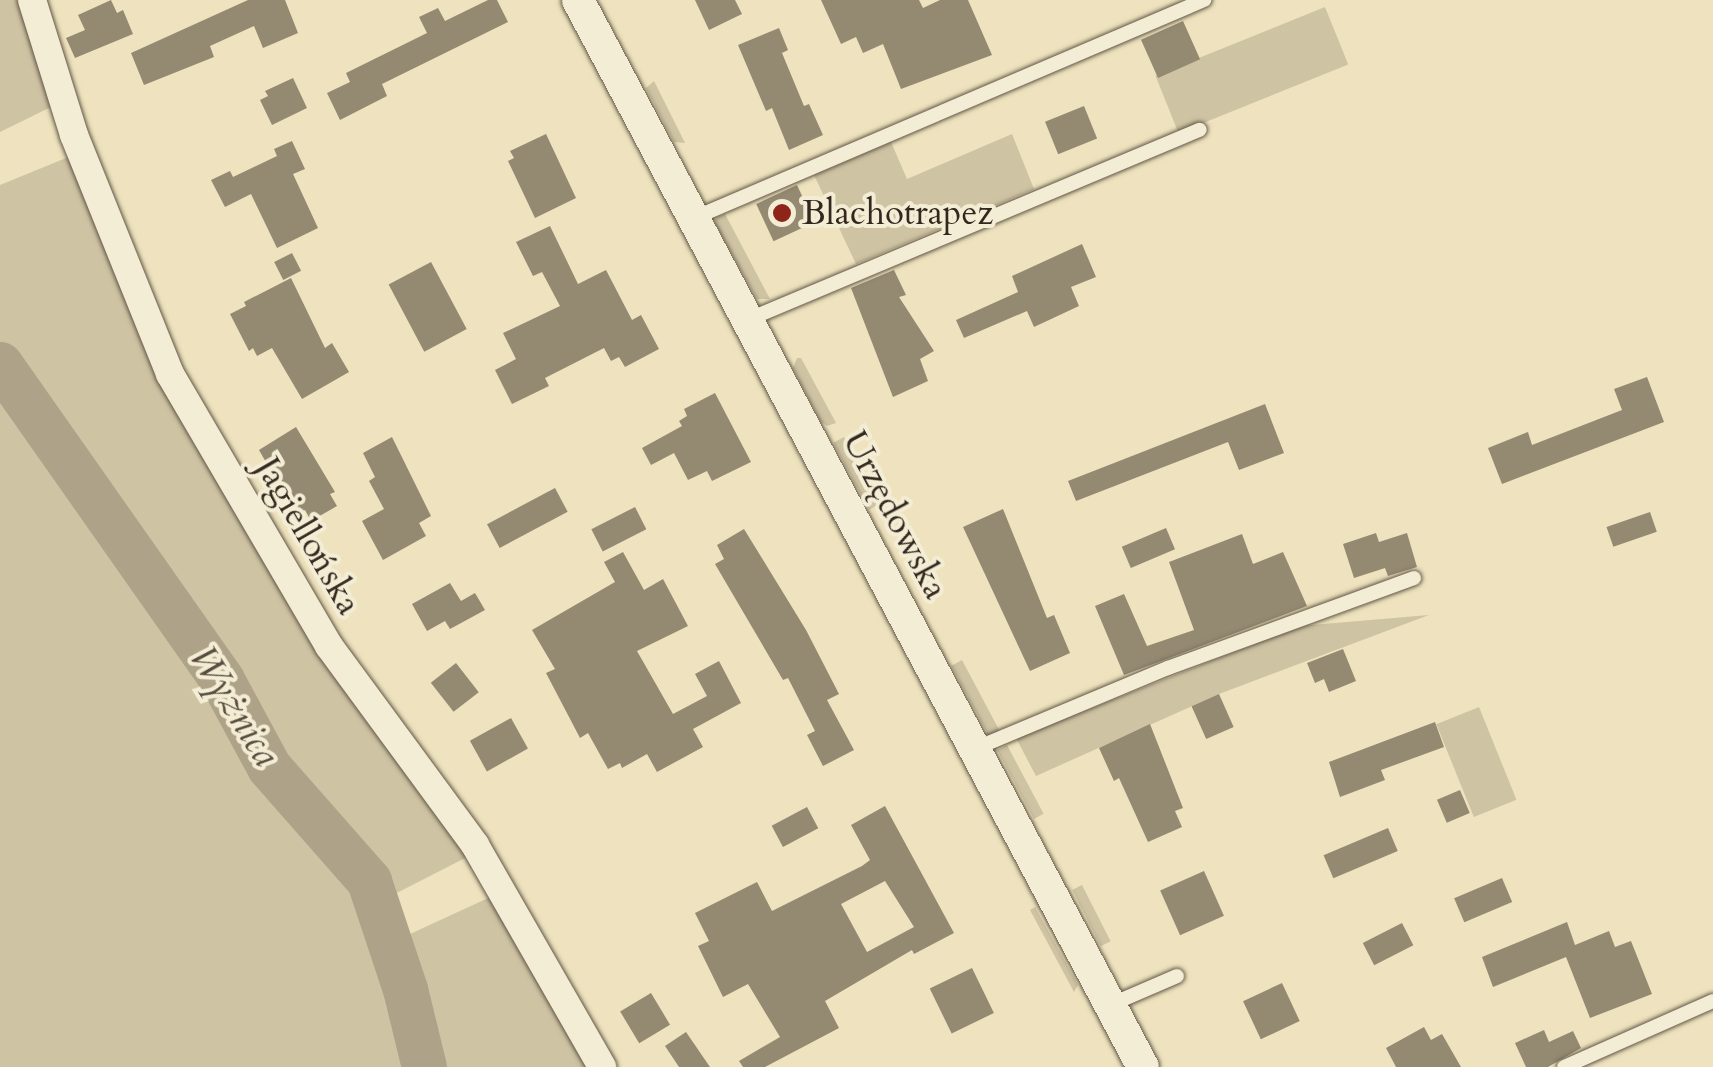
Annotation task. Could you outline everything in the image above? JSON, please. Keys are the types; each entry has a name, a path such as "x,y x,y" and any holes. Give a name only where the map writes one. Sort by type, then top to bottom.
{"street":[{"name":"Jagiellońska","path":"32,0 74,135 170,374 329,646 475,844 602,1067"},
{"name":"Urzędowska","path":"578,0 1142,1067"}],"lane":[{"path":"693,218 1204,0"},
{"path":"746,320 1200,130"},
{"path":"974,750 1168,668 1414,578"},
{"path":"1110,1005 1177,976"},
{"path":"1564,1067 1713,1001"}],"shaded area":[{"path":"0,0 21,0 53,106 0,132"},
{"path":"1325,7 1348,64 1179,133 1155,76"},
{"path":"654,81 685,143 674,142 646,88"},
{"path":"1012,134 1034,189 856,264 814,175 891,142 907,179"},
{"path":"71,156 148,347 473,854 383,900 397,940 499,893 595,1067 0,1067 0,185"},
{"path":"725,214 770,299 757,299 715,223 717,217"},
{"path":"797,358 801,358 836,423 827,426 821,422 793,368"},
{"path":"844,437 880,504 869,510 833,443"},
{"path":"1429,615 1219,694 1036,776 1016,738 1300,626"},
{"path":"962,660 1000,731 989,736 951,666"},
{"path":"1479,707 1516,800 1474,817 1436,724"},
{"path":"1007,745 1044,814 1034,819 997,750"},
{"path":"1082,885 1111,941 1101,946 1072,890"},
{"path":"1035,907 1078,985 1074,992 1030,910"}],"building":[{"path":"111,0 117,13 123,10 133,34 75,58 66,38 85,30 78,15"},
{"path":"248,0 285,0 298,33 263,48 254,26 210,46 214,57 144,85 131,53"},
{"path":"488,0 497,0 508,22 382,84 387,96 340,120 327,93 350,82 346,73 427,33 419,17 438,8 445,21"},
{"path":"695,0 735,0 742,14 709,30"},
{"path":"821,0 919,0 923,8 940,0 968,0 992,55 901,89 883,44 863,53 856,37 841,44"},
{"path":"1183,21 1200,59 1158,78 1141,40"},
{"path":"779,28 788,50 782,53 804,106 809,104 823,135 789,150 772,108 766,111 738,45"},
{"path":"293,78 307,108 272,125 260,100 268,96 265,91"},
{"path":"1084,106 1097,138 1058,154 1045,122"},
{"path":"546,134 576,198 535,218 508,161 514,158 510,151"},
{"path":"292,141 305,169 293,174 318,228 277,248 251,194 225,207 211,180 230,171 233,177 277,156 274,149"},
{"name":"Blachotrapez","path":"797,185 814,222 774,241 756,204"},
{"path":"550,226 578,284 606,270 632,320 641,315 659,349 625,367 619,357 611,361 604,348 545,378 549,386 512,404 495,370 516,359 503,333 560,306 542,272 533,276 516,242"},
{"path":"1082,244 1096,277 1071,287 1079,306 1034,327 1027,311 964,338 956,320 1018,292 1012,276"},
{"path":"292,253 301,271 283,280 274,262"},
{"path":"431,262 467,329 424,352 389,285"},
{"path":"894,270 906,295 899,297 934,351 920,359 928,381 893,397 851,288"},
{"path":"291,278 325,348 332,343 349,372 302,399 272,348 257,356 253,348 249,351 230,314 246,306 244,302"},
{"path":"1647,377 1664,422 1502,484 1488,448 1528,432 1532,445 1622,410 1614,389"},
{"path":"715,393 751,462 712,481 707,471 688,480 674,453 651,465 642,448 682,426 679,421 687,416 684,409"},
{"path":"1265,404 1284,453 1239,470 1228,442 1076,501 1068,481"},
{"path":"296,427 335,492 330,494 337,506 311,521 305,510 296,515 259,450"},
{"path":"392,437 431,516 419,523 426,536 383,560 362,521 384,509 369,481 375,477 363,453"},
{"path":"555,488 568,512 500,548 487,524"},
{"path":"635,507 646,529 603,552 591,529"},
{"path":"1003,509 1047,618 1054,615 1070,653 1030,671 963,527"},
{"path":"1650,512 1657,532 1613,547 1607,527"},
{"path":"1166,528 1175,549 1131,568 1122,547"},
{"path":"744,529 806,630 839,694 827,700 854,750 823,766 807,735 815,731 788,678 783,680 715,564 724,559 717,545"},
{"path":"1376,533 1379,542 1407,533 1417,567 1388,576 1385,568 1354,578 1343,544"},
{"path":"1242,534 1253,564 1283,552 1307,606 1124,675 1095,606 1124,594 1147,646 1194,630 1169,562"},
{"path":"623,552 644,590 663,579 688,626 637,651 673,714 707,696 695,674 719,661 741,703 693,729 703,747 657,772 647,754 622,768 620,763 608,769 588,733 580,738 546,673 555,669 532,630 615,582 604,562"},
{"path":"450,583 461,601 475,593 485,610 450,629 445,621 427,631 412,604"},
{"path":"1343,649 1356,681 1329,692 1324,679 1315,683 1307,663"},
{"path":"456,663 479,692 454,712 431,683"},
{"path":"1219,694 1234,727 1206,739 1192,706"},
{"path":"511,718 528,749 487,771 470,741"},
{"path":"1435,722 1444,747 1381,770 1385,780 1340,797 1329,762"},
{"path":"1150,724 1183,808 1175,811 1182,827 1148,842 1119,778 1114,781 1099,748"},
{"path":"1460,790 1470,813 1447,823 1437,800"},
{"path":"885,806 954,933 914,954 912,950 825,1001 839,1028 765,1067 743,1067 739,1061 780,1037 748,984 723,997 698,946 709,941 695,913 757,882 772,911 862,866 870,860 851,825","holes":["885,881 914,927 867,952 841,904"]},
{"path":"807,807 818,828 783,847 772,826"},
{"path":"1388,828 1398,851 1333,878 1324,855"},
{"path":"1204,871 1224,916 1180,935 1160,891"},
{"path":"1502,878 1512,902 1464,922 1454,898"},
{"path":"1567,922 1575,945 1609,931 1615,947 1631,941 1652,994 1590,1018 1566,957 1493,987 1482,957"},
{"path":"1402,923 1413,945 1374,965 1363,943"},
{"path":"972,968 994,1013 952,1034 930,989"},
{"path":"1282,983 1300,1021 1261,1039 1243,1001"},
{"path":"651,993 670,1025 639,1043 620,1012"},
{"path":"1424,1027 1431,1040 1442,1034 1461,1067 1396,1067 1386,1048"},
{"path":"1544,1030 1549,1042 1573,1031 1581,1048 1548,1067 1526,1067 1515,1043"},
{"path":"686,1032 710,1067 679,1067 665,1046"}],"waterway":[{"name":"Wyżnica","path":"0,364 222,680 269,767 369,881 405,989 424,1067"}],"place":[{"name":"Blachotrapez","path":"782,213"}]}
